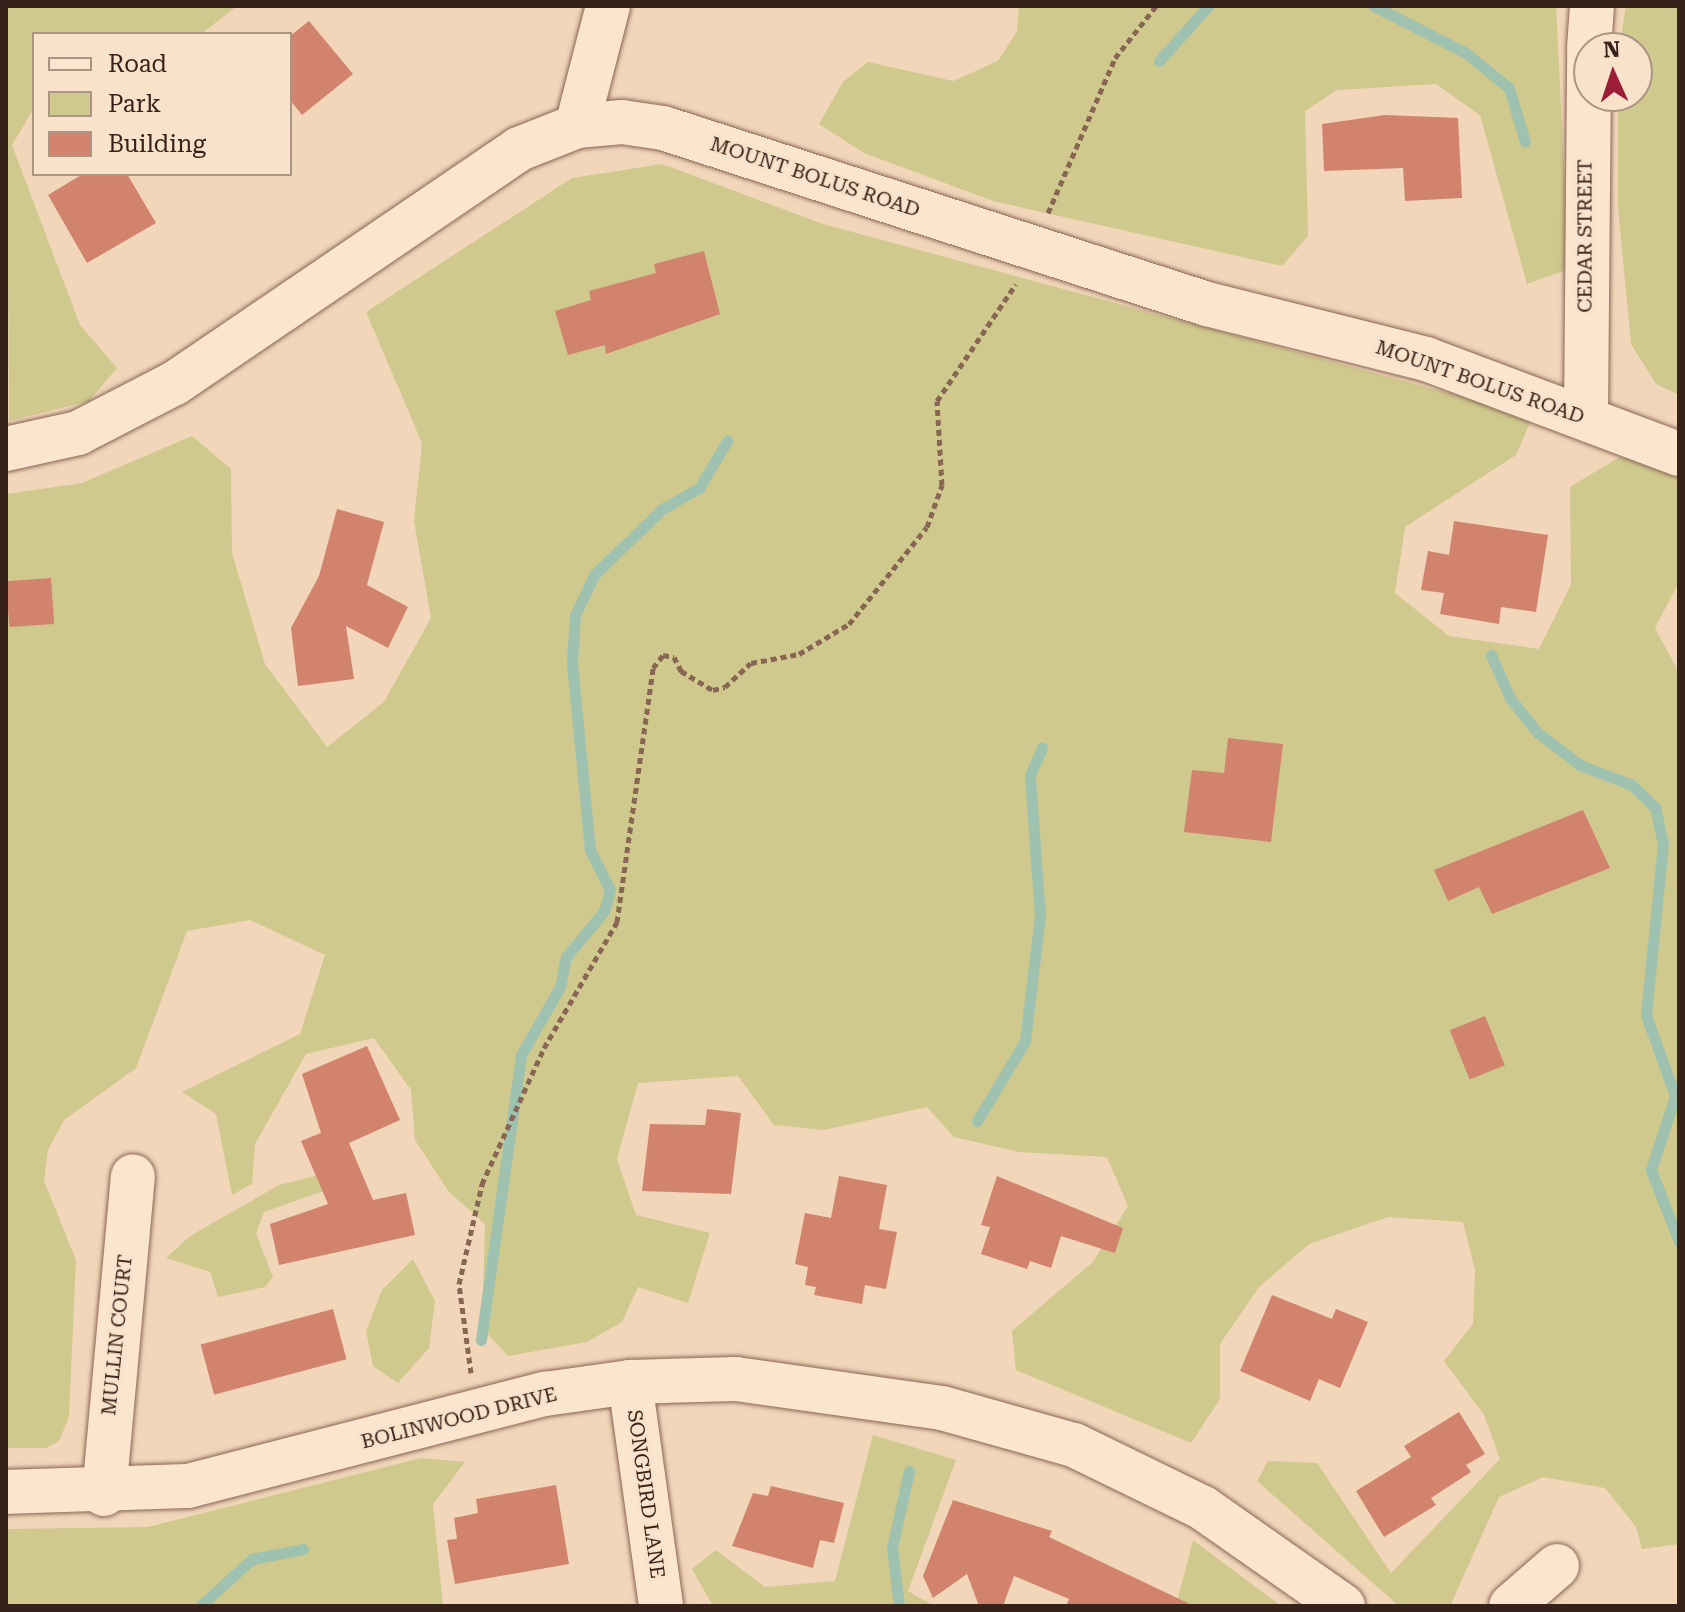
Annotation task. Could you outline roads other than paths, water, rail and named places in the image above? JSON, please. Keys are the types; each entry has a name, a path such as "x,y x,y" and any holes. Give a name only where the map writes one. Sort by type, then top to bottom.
{"street":[{"path":"577,126 608,6"},
{"path":"1590,32 1592,6"},
{"name":"CEDAR STREET","path":"1586,417 1589,112"},
{"name":"MOUNT BOLUS ROAD","path":"6,449 78,433 175,383 465,181 577,126 663,128 1207,304 1426,359 1679,454"},
{"name":"MULLIN COURT","path":"104,1494 133,1176"},
{"name":"BOLINWOOD DRIVE","path":"6,1492 104,1494 201,1483 472,1410 630,1382 736,1379 837,1388 1074,1445 1203,1508 1343,1606"},
{"name":"SONGBIRD LANE","path":"630,1382 661,1606"},
{"path":"1511,1606 1557,1566"}],"waterway":[{"path":"1159,61 1208,6"},
{"path":"1374,6 1466,53 1509,88 1525,142"},
{"path":"481,1340 521,1055 560,987 566,957 604,911 610,890 590,850 572,662 575,615 594,575 662,509 699,488 727,441"},
{"path":"1491,655 1510,698 1537,732 1580,765 1632,785 1655,807 1663,844 1646,1015 1675,1096 1651,1170 1679,1242"},
{"path":"977,1121 1025,1041 1040,916 1030,775 1042,748"},
{"path":"899,1606 892,1548 909,1471"},
{"path":"200,1606 252,1559 303,1549"}]}
